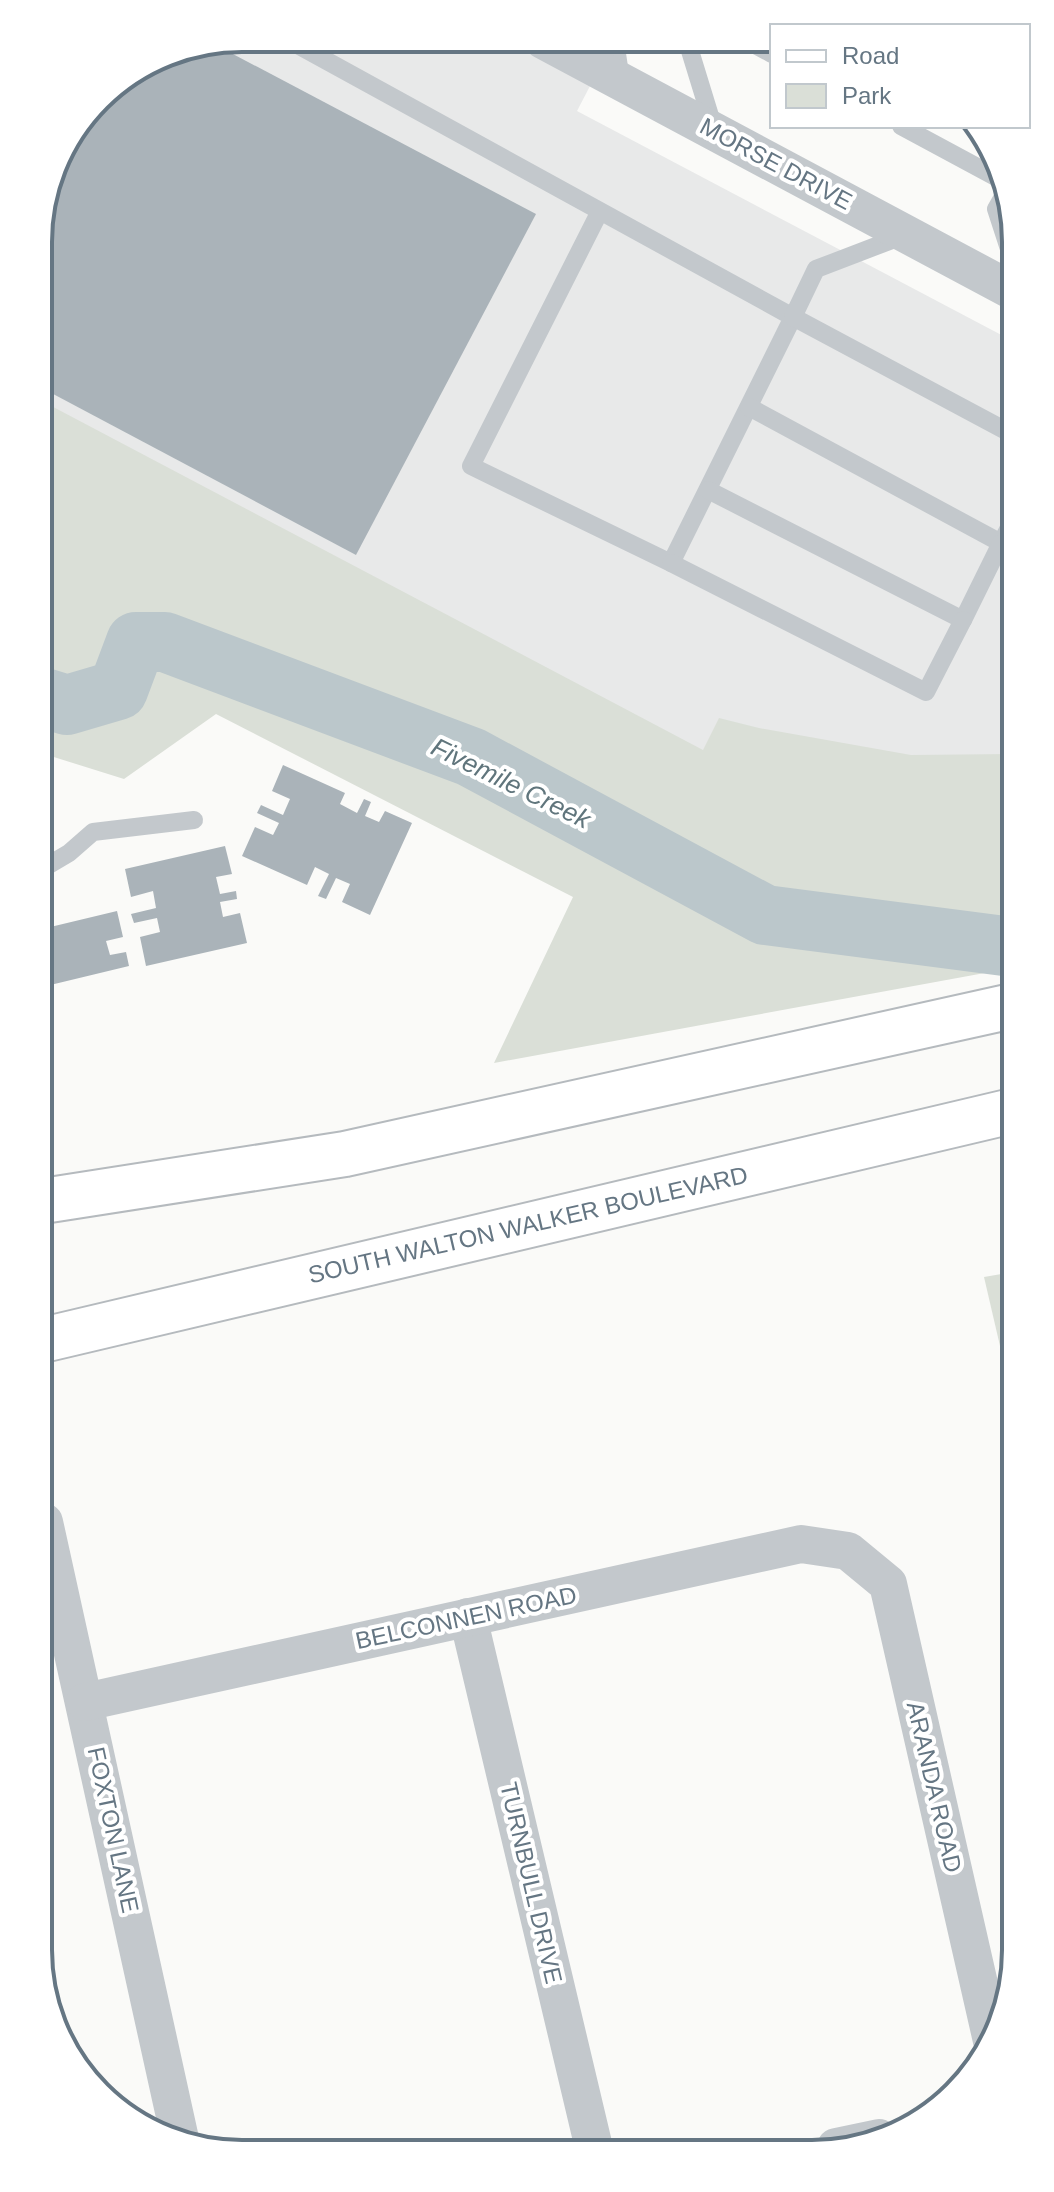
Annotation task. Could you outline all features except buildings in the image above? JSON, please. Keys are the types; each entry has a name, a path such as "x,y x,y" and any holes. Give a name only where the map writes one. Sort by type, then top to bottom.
{"main road":[{"path":"52,1200 345,1154 1002,1008"},
{"name":"SOUTH WALTON WALKER BOULEVARD","path":"52,1338 996,1114"}],"street":[{"name":"MORSE DRIVE","path":"566,52 1002,285"},
{"name":"BELCONNEN ROAD","path":"85,1702 801,1544 848,1551"},
{"name":"ARANDA ROAD","path":"848,1551 888,1584 988,2023"},
{"name":"FOXTON LANE","path":"52,1557 85,1702 168,2124"},
{"name":"TURNBULL DRIVE","path":"468,1617 592,2140"}],"lane":[{"path":"310,52 1002,429"},
{"path":"617,52 621,81"},
{"path":"690,52 715,131"},
{"path":"905,128 990,174"},
{"path":"600,211 471,466 926,692 1001,543 749,407"},
{"path":"671,563 816,269 907,234"},
{"path":"708,490 963,620"},
{"path":"52,863 93,832 194,820"}],"shaded area":[{"path":"230,52 608,52 577,111 1002,335 1002,827 52,643 52,230 58,193 66,169 91,126 126,91 147,77 181,62"}],"green space":[{"path":"52,406 703,750 719,718 911,755 1002,754 1002,970 494,1063 573,897 216,714 124,779 52,756"},
{"path":"1002,1274 1002,1355 984,1277"}],"waterway":[{"name":"Fivemile Creek","path":"52,700 67,705 118,690 136,642 165,642 471,757 765,915 1002,946"}]}
